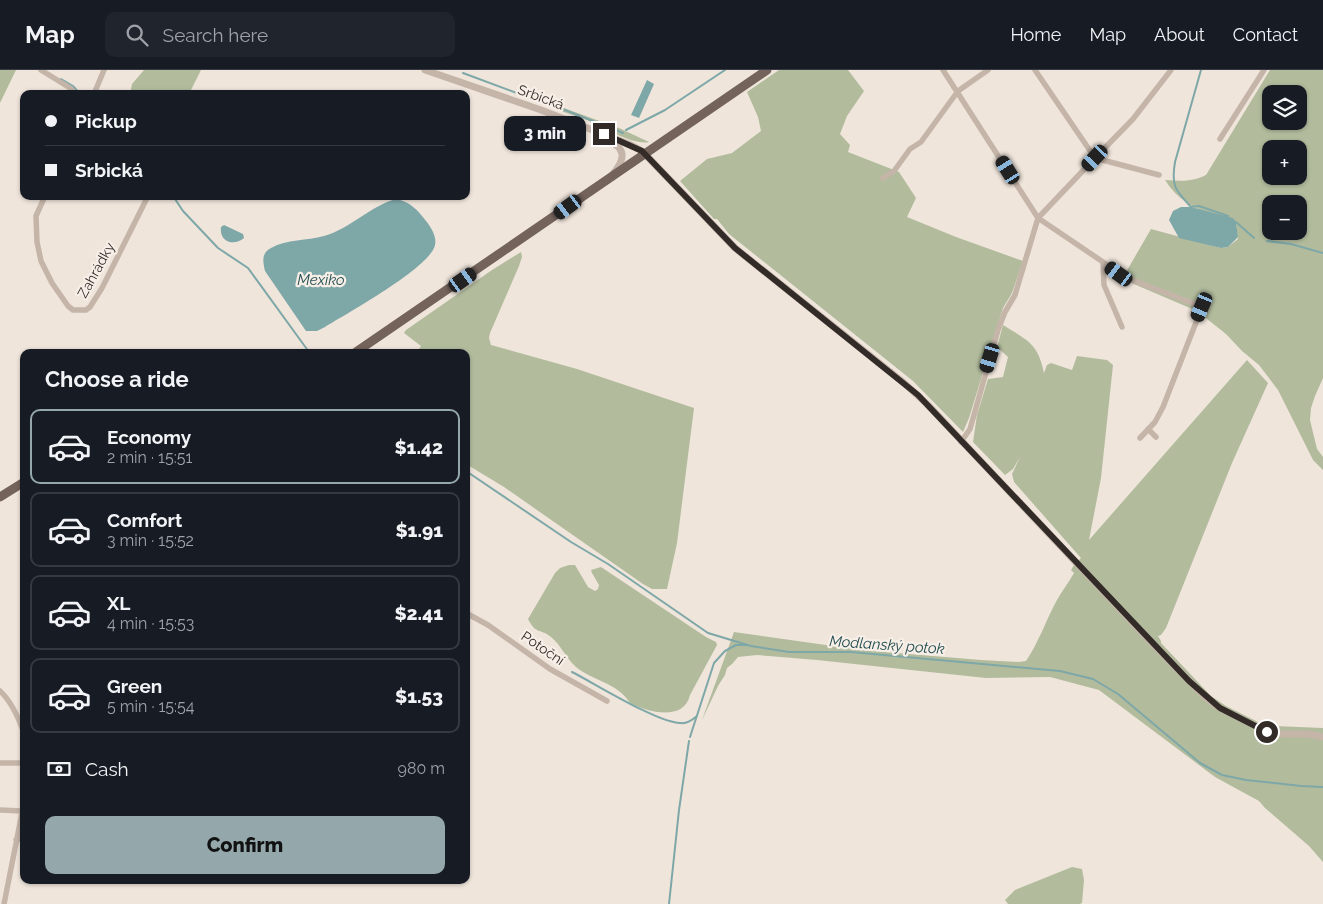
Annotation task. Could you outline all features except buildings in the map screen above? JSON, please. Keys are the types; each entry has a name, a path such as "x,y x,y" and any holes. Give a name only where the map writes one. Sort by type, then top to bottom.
{"main road":[{"path":"360,349 766,70"},
{"path":"0,497 20,484"}],"street":[{"path":"41,70 72,90"},
{"path":"96,90 104,70"},
{"name":"Srbická","path":"424,70 590,129 636,147 646,154 735,248 904,383 927,404 1205,697 1220,708 1267,732 1308,734 1323,738"},
{"path":"943,70 1038,218 1119,274 1135,282 1202,307 1164,407 1140,438"},
{"path":"883,178 894,171 910,149 921,142 958,91 988,70"},
{"path":"1035,70 1095,158 1159,175"},
{"path":"961,442 970,429 998,330 1015,294 1038,218 1134,118 1171,70"},
{"path":"1220,139 1264,70"},
{"path":"590,129 598,136 618,146 621,150 621,163 608,179"},
{"name":"Zahrádky","path":"43,200 36,216 37,242 41,261 68,306 73,310 86,310 102,288 146,200"},
{"path":"1102,262 1104,284 1122,327"},
{"path":"1148,429 1156,437"},
{"name":"Potoční","path":"470,614 550,669 607,701"},
{"path":"1,693 20,721"},
{"path":"0,763 20,763"},
{"path":"0,810 20,811"},
{"path":"4,904 20,821"},
{"path":"16,840 20,839"}],"green space":[{"path":"0,70 16,70 0,103"},
{"path":"144,70 201,70 191,90 131,90 132,84"},
{"path":"779,70 848,70 864,91 847,116 840,134 850,145 848,152 899,172 916,198 907,217 1023,261 1012,293 1003,308 963,432 913,381 729,234 680,181 707,159 732,153 761,131 758,117 747,92"},
{"path":"1270,70 1323,70 1323,378 1311,408 1310,420 1317,449 1323,457 1323,470 1313,460 1278,390 1259,365 1226,334 1197,311 1122,279 1151,229 1221,248 1228,247 1238,239 1236,222 1227,217 1202,211 1187,203 1175,193 1165,180 1181,181 1206,175"},
{"path":"558,106 619,128 649,142 635,141 618,135 587,120 557,110"},
{"path":"521,252 522,257 519,266 490,333 491,345 577,369 694,408 677,543 667,589 652,589 643,584 504,487 470,466 470,349 419,349 421,346 404,333 492,270"},
{"path":"1003,325 1030,343 1042,363 1044,373 1047,365 1051,363 1072,370 1077,356 1107,360 1113,365 1101,478 1089,540 1247,360 1268,383 1232,463 1166,628 1158,636 1161,643 1211,696 1226,706 1260,723 1274,726 1323,728 1323,862 1309,846 1259,801 1215,777 1099,690 1050,677 986,678 817,660 757,655 738,657 727,668 702,720 734,632 861,650 981,660 1026,661 1057,600 1074,573 1071,570 1081,558 1014,482 1012,474 1020,457 1013,469 1005,475 973,442 977,415 988,379 1003,377 1008,357 997,347"},
{"path":"575,565 588,587 595,591 599,585 591,570 601,567 716,642 717,645 686,703 680,709 673,712 655,712 630,703 619,691 576,667 555,640 533,627 528,619 555,573 560,568"},
{"path":"1072,867 1082,869 1084,880 1082,903 1080,904 1008,904 1005,900 1015,890"}],"water":[{"path":"647,80 654,84 639,118 631,115"},
{"name":"Mexiko","path":"399,200 405,202 413,207 430,226 434,235 435,245 430,254 404,277 368,301 317,331 306,331 265,271 264,255 268,250 277,245 317,238 333,233 387,202"},
{"path":"1181,207 1191,207 1233,218 1236,222 1238,237 1228,247 1221,248 1179,238 1169,220 1173,211"},
{"path":"224,225 243,234 244,238 235,242 224,239 221,227"}],"waterway":[{"path":"626,130 665,110 725,70"},
{"path":"1201,70 1175,162 1174,182 1178,192 1191,207 1199,206 1228,216"},
{"path":"463,73 530,98"},
{"name":"Modlanský potok","path":"61,79 76,90"},
{"path":"560,108 623,133"},
{"name":"Modlanský potok","path":"176,200 183,211 218,248 248,268 307,349"},
{"path":"1236,222 1254,238"},
{"path":"1267,241 1291,244 1323,253"},
{"name":"Modlanský potok","path":"470,474 571,542 608,564 708,633 751,646 789,652 851,652 1060,671 1093,679 1118,694 1200,763 1222,775 1246,780 1323,787"},
{"path":"690,737 714,663 725,651 736,645 747,645"},
{"path":"572,672 657,717 685,723 697,716"},
{"path":"669,904 679,810 689,741"}],"route":[{"path":"604,134 636,147 646,154 735,248 918,395 1205,697 1220,708 1267,732"}]}
